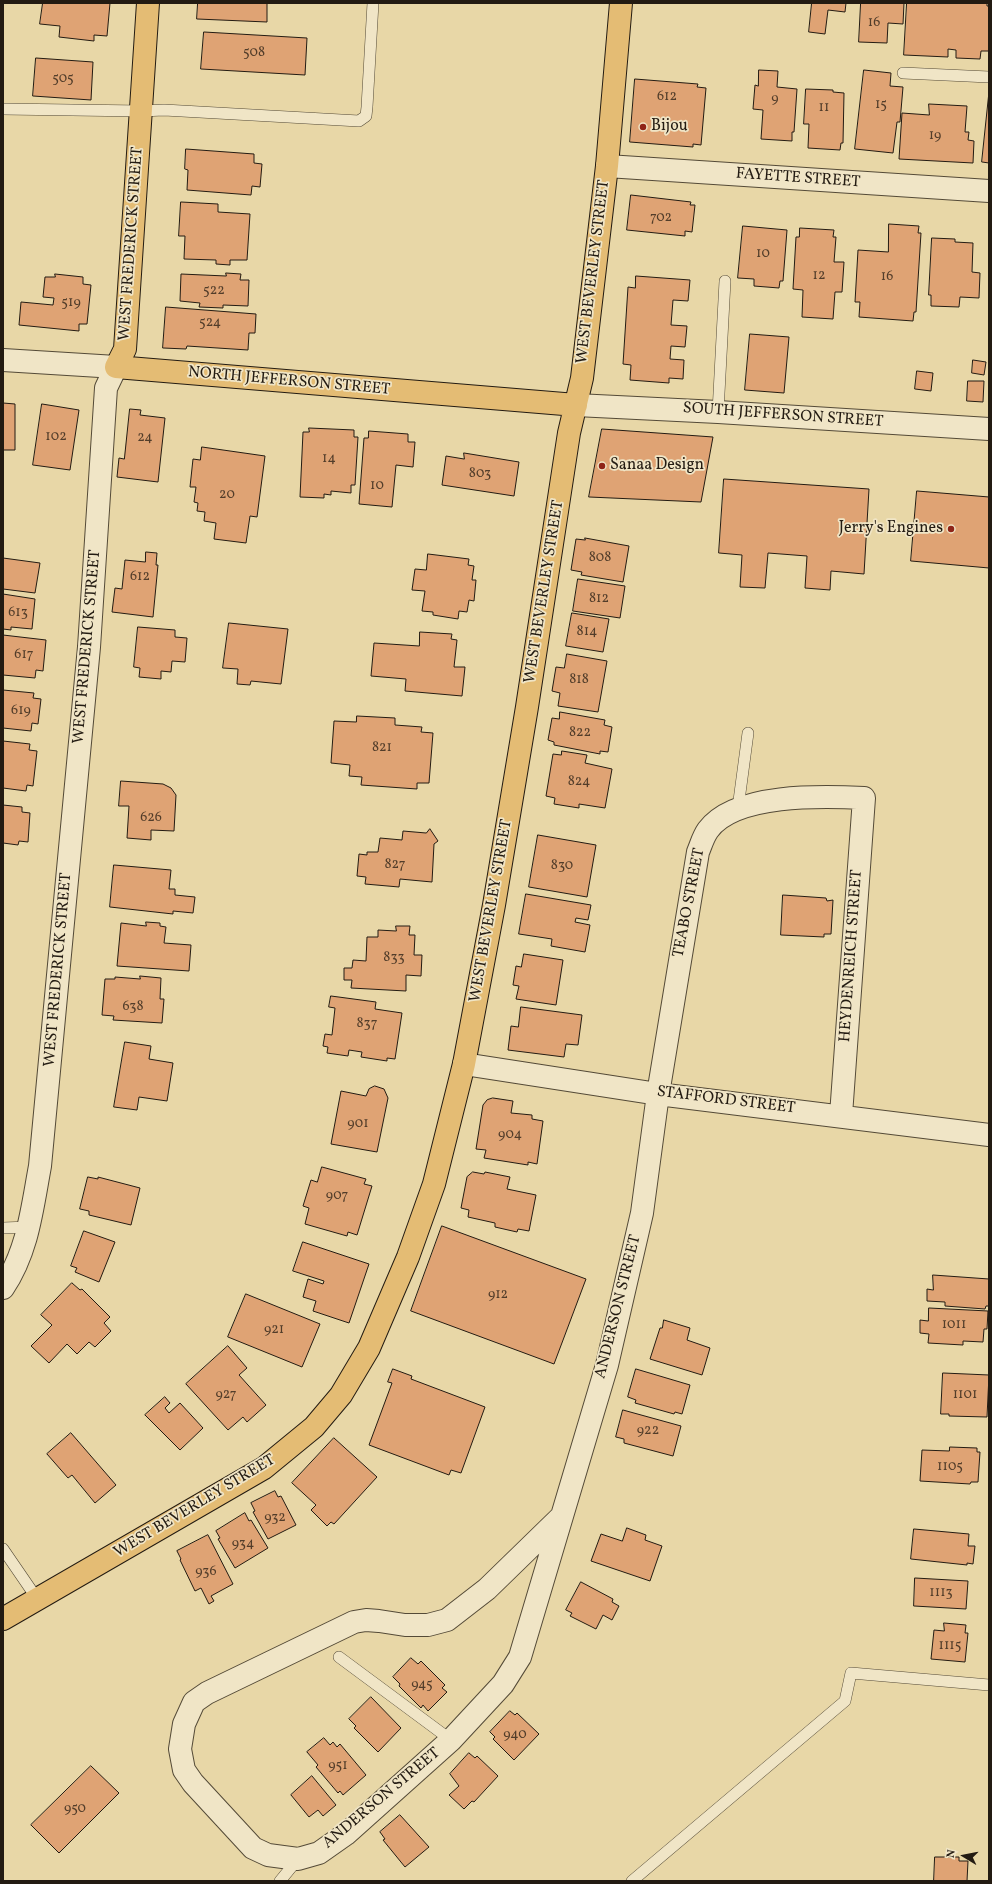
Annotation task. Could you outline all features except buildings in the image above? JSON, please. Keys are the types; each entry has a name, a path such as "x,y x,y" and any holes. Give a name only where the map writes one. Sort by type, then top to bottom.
{"main road":[{"name":"WEST FREDERICK STREET","path":"116,367 125,349 148,3"},
{"name":"WEST BEVERLEY STREET","path":"3,1619 264,1468 314,1427 341,1395 369,1348 408,1257 434,1184 464,1064 494,905 569,433 582,378 607,166 621,3"},
{"name":"NORTH JEFFERSON STREET","path":"116,367 576,405"}],"street":[{"name":"FAYETTE STREET","path":"607,166 989,191"},
{"name":"NORTH JEFFERSON STREET","path":"3,360 116,367"},
{"name":"WEST FREDERICK STREET","path":"3,1288 19,1260 29,1227 40,1166 90,647 106,388 116,367"},
{"name":"SOUTH JEFFERSON STREET","path":"576,405 718,412 989,429"},
{"name":"TEABO STREET","path":"658,1094 698,852 708,830 726,814 738,808 792,798 821,796 864,798"},
{"name":"HEYDENREICH STREET","path":"841,1115 864,798"},
{"name":"STAFFORD STREET","path":"464,1064 658,1094 841,1115 989,1135"},
{"name":"ANDERSON STREET","path":"561,1517 487,1589 447,1620 428,1625 405,1625 372,1620 354,1622 207,1693 194,1702 184,1724 180,1750 184,1770 193,1783 253,1848 268,1855 298,1859 319,1853 346,1834 451,1740 503,1684 520,1657 606,1364 642,1213 658,1094"}],"lane":[{"path":"3,109 164,110 359,121 366,116 368,107 373,3"},
{"path":"903,73 989,77"},
{"path":"718,412 725,281"},
{"path":"738,808 748,733"},
{"path":"3,1228 29,1227"},
{"path":"3,1549 38,1600"},
{"path":"339,1657 451,1740"},
{"path":"632,1881 845,1701 851,1673 989,1685"},
{"path":"280,1881 298,1859"}],"place":[{"name":"Bijou","path":"643,127"},
{"name":"Sanaa Design","path":"602,466"},
{"name":"Jerry's Engines","path":"951,529"}]}
